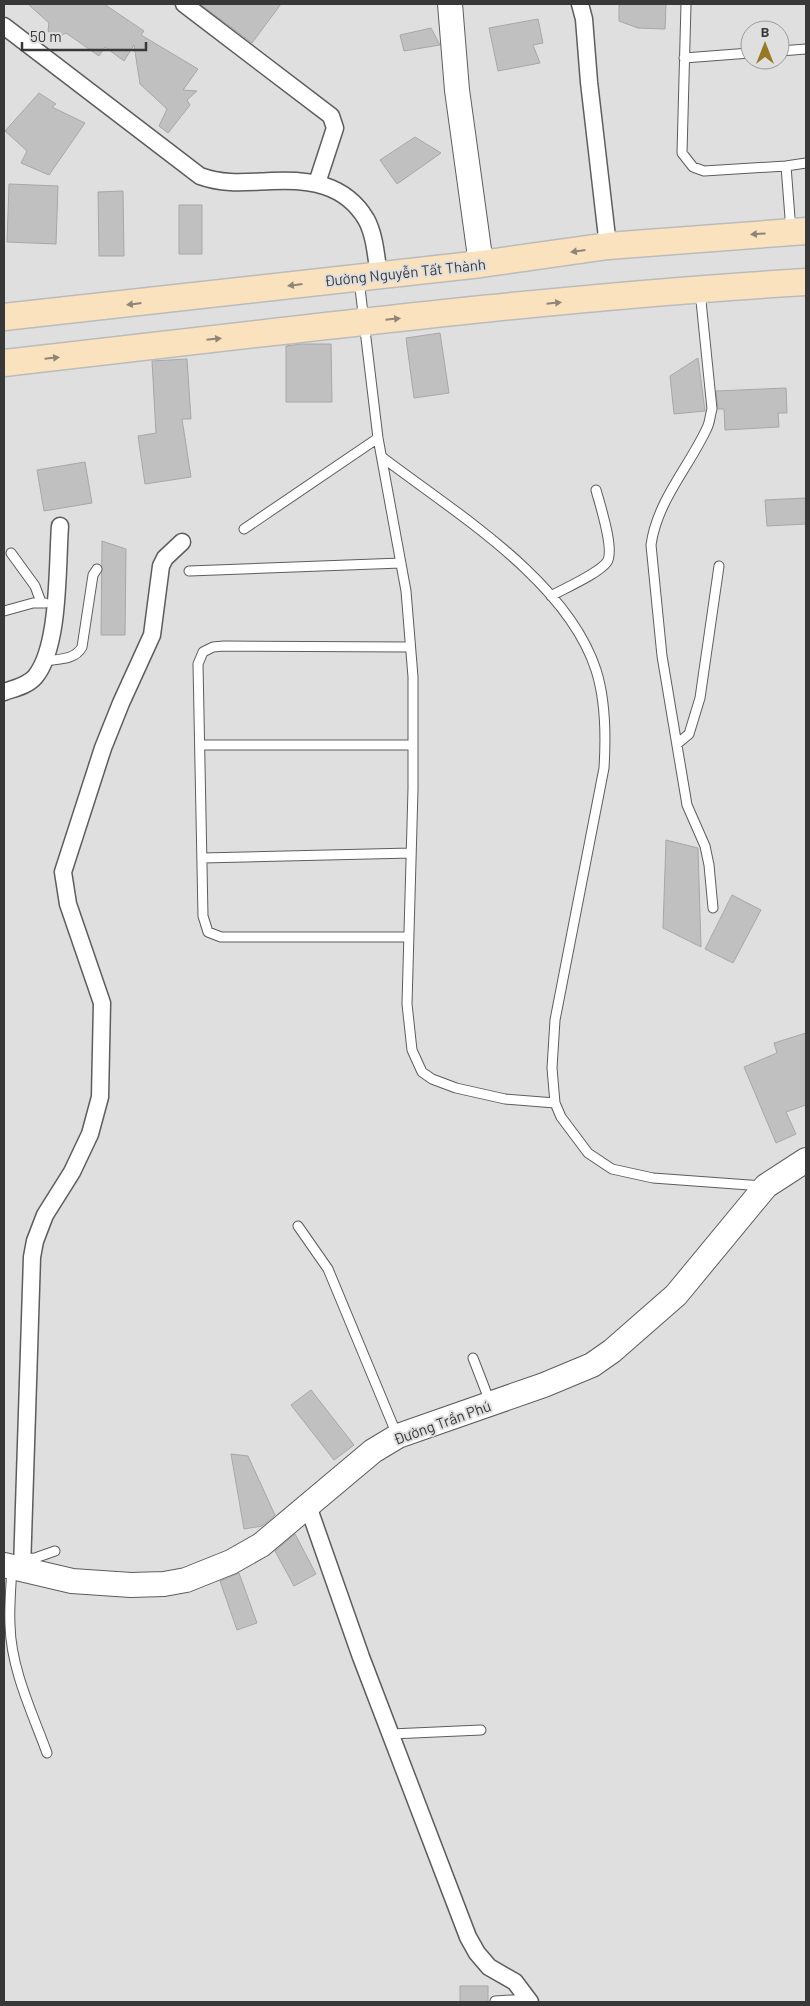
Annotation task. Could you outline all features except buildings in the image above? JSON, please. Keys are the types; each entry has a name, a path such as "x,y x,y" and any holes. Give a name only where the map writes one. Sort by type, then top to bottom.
{"main road":[{"name":"Đường Nguyễn Tất Thành","path":"4,317 480,264 608,246 799,231"},
{"path":"4,363 364,322 700,288 806,282"}],"street":[{"path":"184,4 331,116 335,128 317,183"},
{"path":"450,4 457,90 480,264"},
{"path":"580,4 584,19 589,82 608,246"},
{"path":"4,26 200,176 218,183 279,180 317,183 333,187 352,201 366,219 374,241 369,276"},
{"path":"4,692 23,686 34,678 45,661 48,603 60,526"},
{"path":"15,1565 32,1256 35,1241 45,1215 72,1172 90,1134 100,1097 102,1003 68,904 63,872 103,748 152,635 161,566 165,558 182,542"},
{"name":"Đường Trần Phú","path":"15,1565 94,1584 156,1584 186,1580 224,1566 254,1548 308,1506 373,1451 398,1436 544,1385 592,1365 612,1351 676,1295 766,1186 806,1160"},
{"path":"308,1506 361,1657 468,1936 477,1953 489,1967 515,1982 529,2001"}],"lane":[{"path":"686,4 680,141 682,153 692,167 704,171 806,163"},
{"path":"790,50 806,49"},
{"path":"684,58 740,55"},
{"path":"786,166 799,231"},
{"path":"369,276 364,322 378,438 401,563 413,677 407,1004 412,1050 422,1072 432,1079 456,1088 505,1099 555,1104"},
{"path":"700,288 712,409 705,432 662,508 653,532 651,545 662,656 687,804 705,846 713,908"},
{"path":"244,529 378,438"},
{"path":"382,458 526,568 551,596 579,634 588,650 600,688 606,738 604,768 555,1020 552,1068 555,1104 561,1117 588,1153 612,1169 653,1178 766,1186"},
{"path":"551,596 601,568 608,560 609,546 596,490"},
{"path":"4,611 48,603 11,553"},
{"path":"189,571 401,563"},
{"path":"677,744 689,734 700,698 719,566"},
{"path":"45,661 66,658 79,653 82,647 93,575 97,569"},
{"path":"409,937 221,937 208,932 203,916 198,664 203,652 213,647 224,646 410,647"},
{"path":"200,745 413,745"},
{"path":"202,858 411,853"},
{"path":"298,1226 330,1275 398,1436"},
{"path":"473,1358 490,1404"},
{"path":"47,1753 26,1696 13,1652 10,1626 15,1565 55,1551"},
{"path":"391,1734 481,1730"},
{"path":"495,2001 529,2001"}]}
